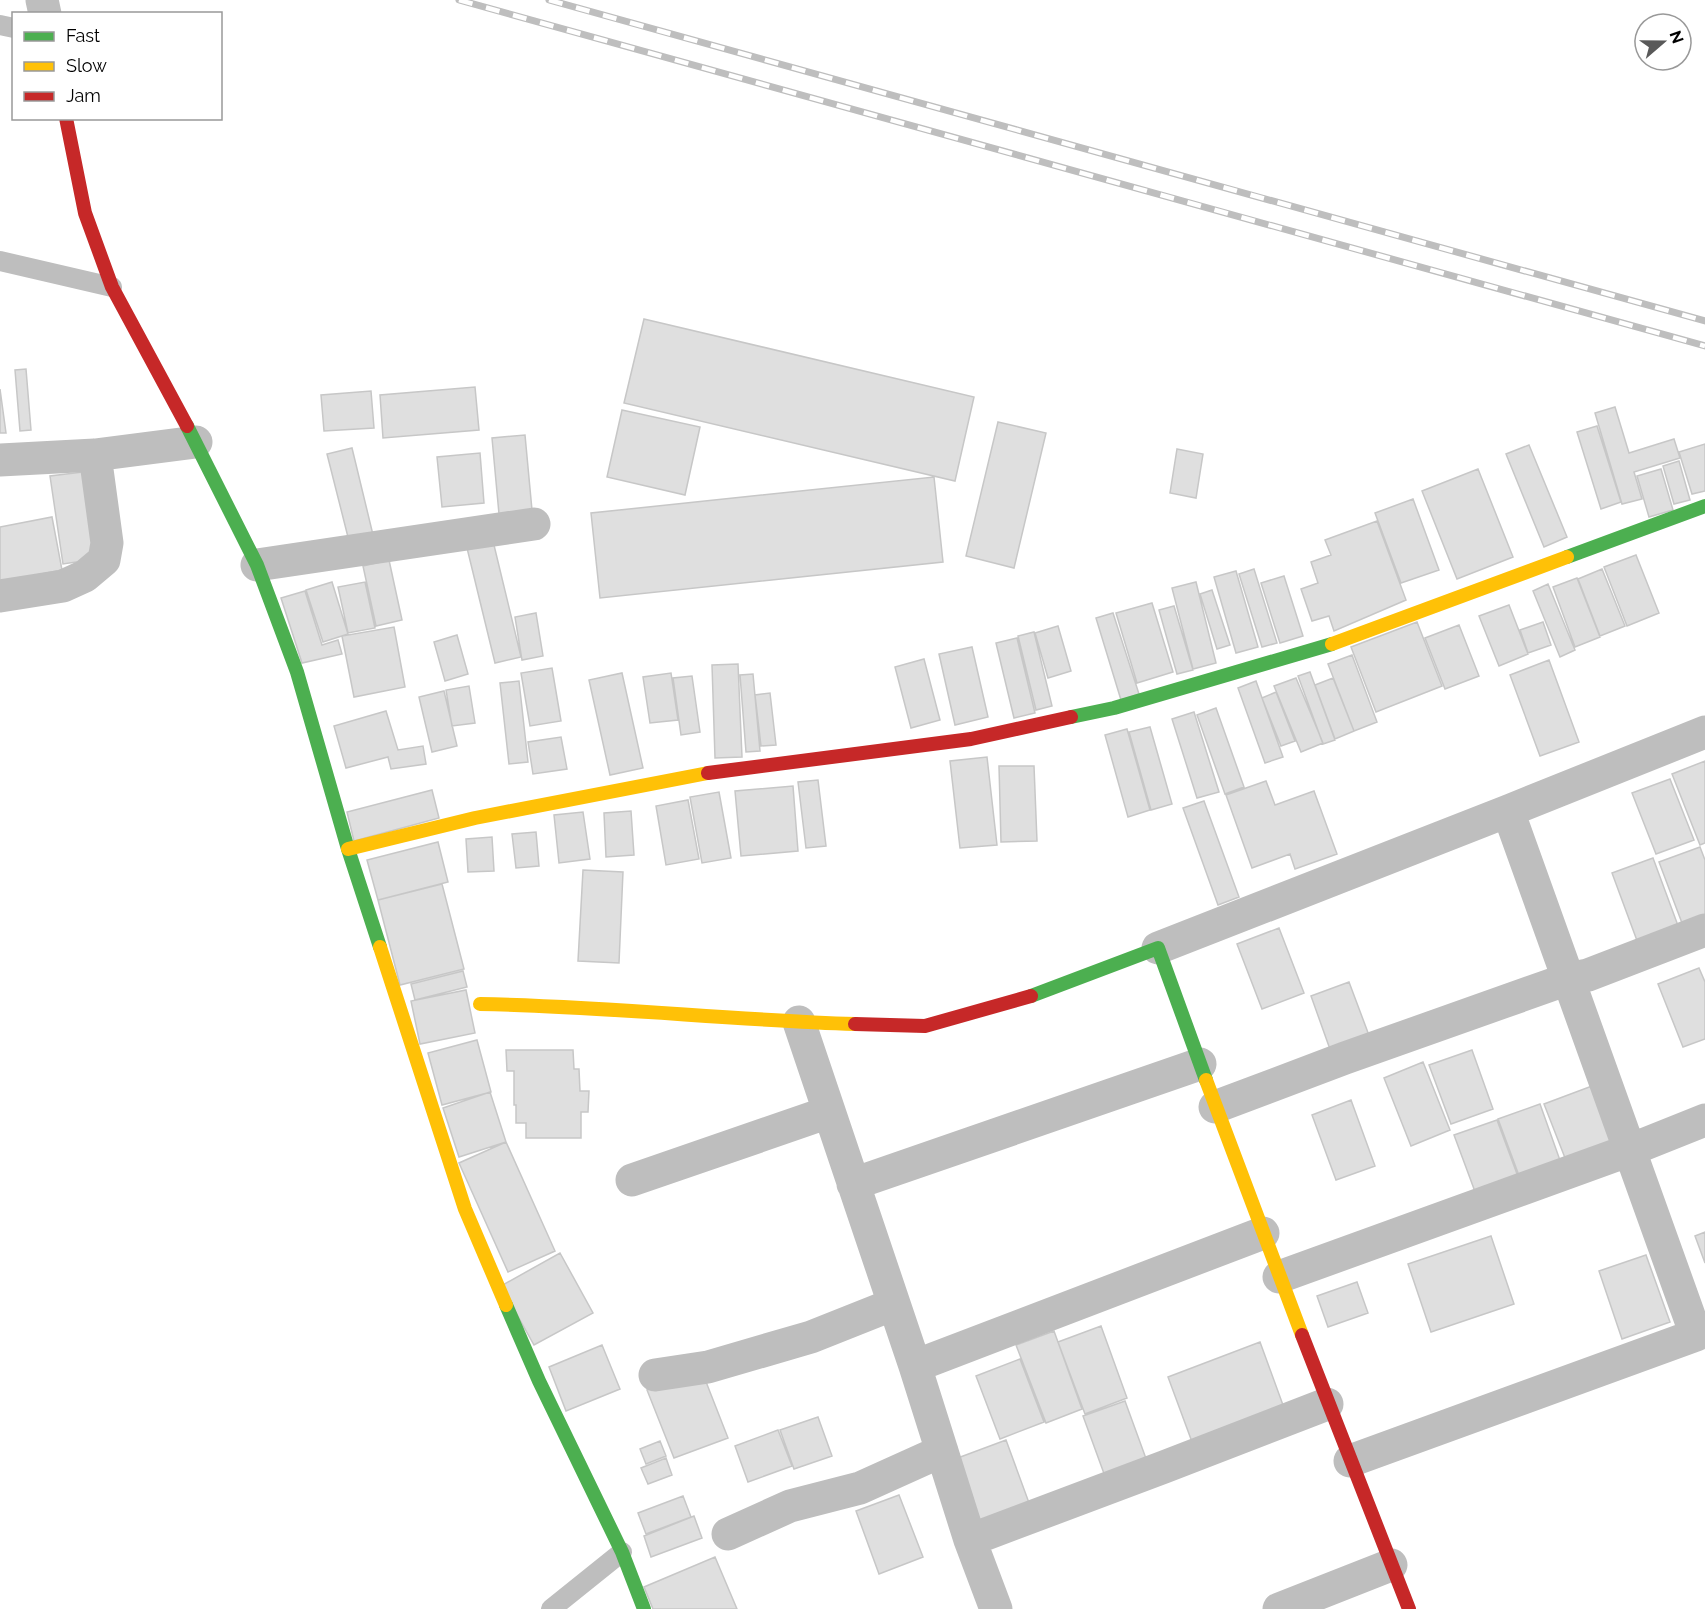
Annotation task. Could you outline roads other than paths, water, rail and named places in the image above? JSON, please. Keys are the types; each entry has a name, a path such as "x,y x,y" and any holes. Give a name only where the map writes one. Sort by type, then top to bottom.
{"street":[{"path":"66,120 85,213 112,287 196,442 257,565 297,672 348,849 465,1209 539,1381 622,1552 644,1609"},
{"path":"0,460 95,455 196,442"},
{"path":"0,596 63,586 85,576 104,560 107,543 95,455"},
{"path":"348,849 475,818 723,770 971,739 1114,708 1313,651 1705,506"},
{"path":"257,565 534,524"},
{"path":"480,1004 541,1005 799,1022 925,1026 1022,1000 1705,732"},
{"path":"1350,1461 1700,1333 1630,1150 1508,811"},
{"path":"1215,1107 1568,979 1588,975 1705,930"},
{"path":"1158,948 1215,1107 1327,1404 1409,1609"},
{"path":"799,1022 915,1366 970,1540 996,1609"},
{"path":"853,1184 1200,1064"},
{"path":"633,1180 829,1112"},
{"path":"1280,1277 1630,1150 1705,1120"},
{"path":"915,1366 1263,1233"},
{"path":"655,1375 708,1367 811,1337 894,1304"},
{"path":"970,1540 1327,1404"},
{"path":"728,1534 790,1506 860,1488 942,1451"},
{"path":"1279,1609 1391,1565"}],"lane":[{"path":"0,261 112,287"},
{"path":"551,1609 622,1552"}],"railway":[{"path":"459,0 1705,346"},
{"path":"549,0 1705,321"}]}
